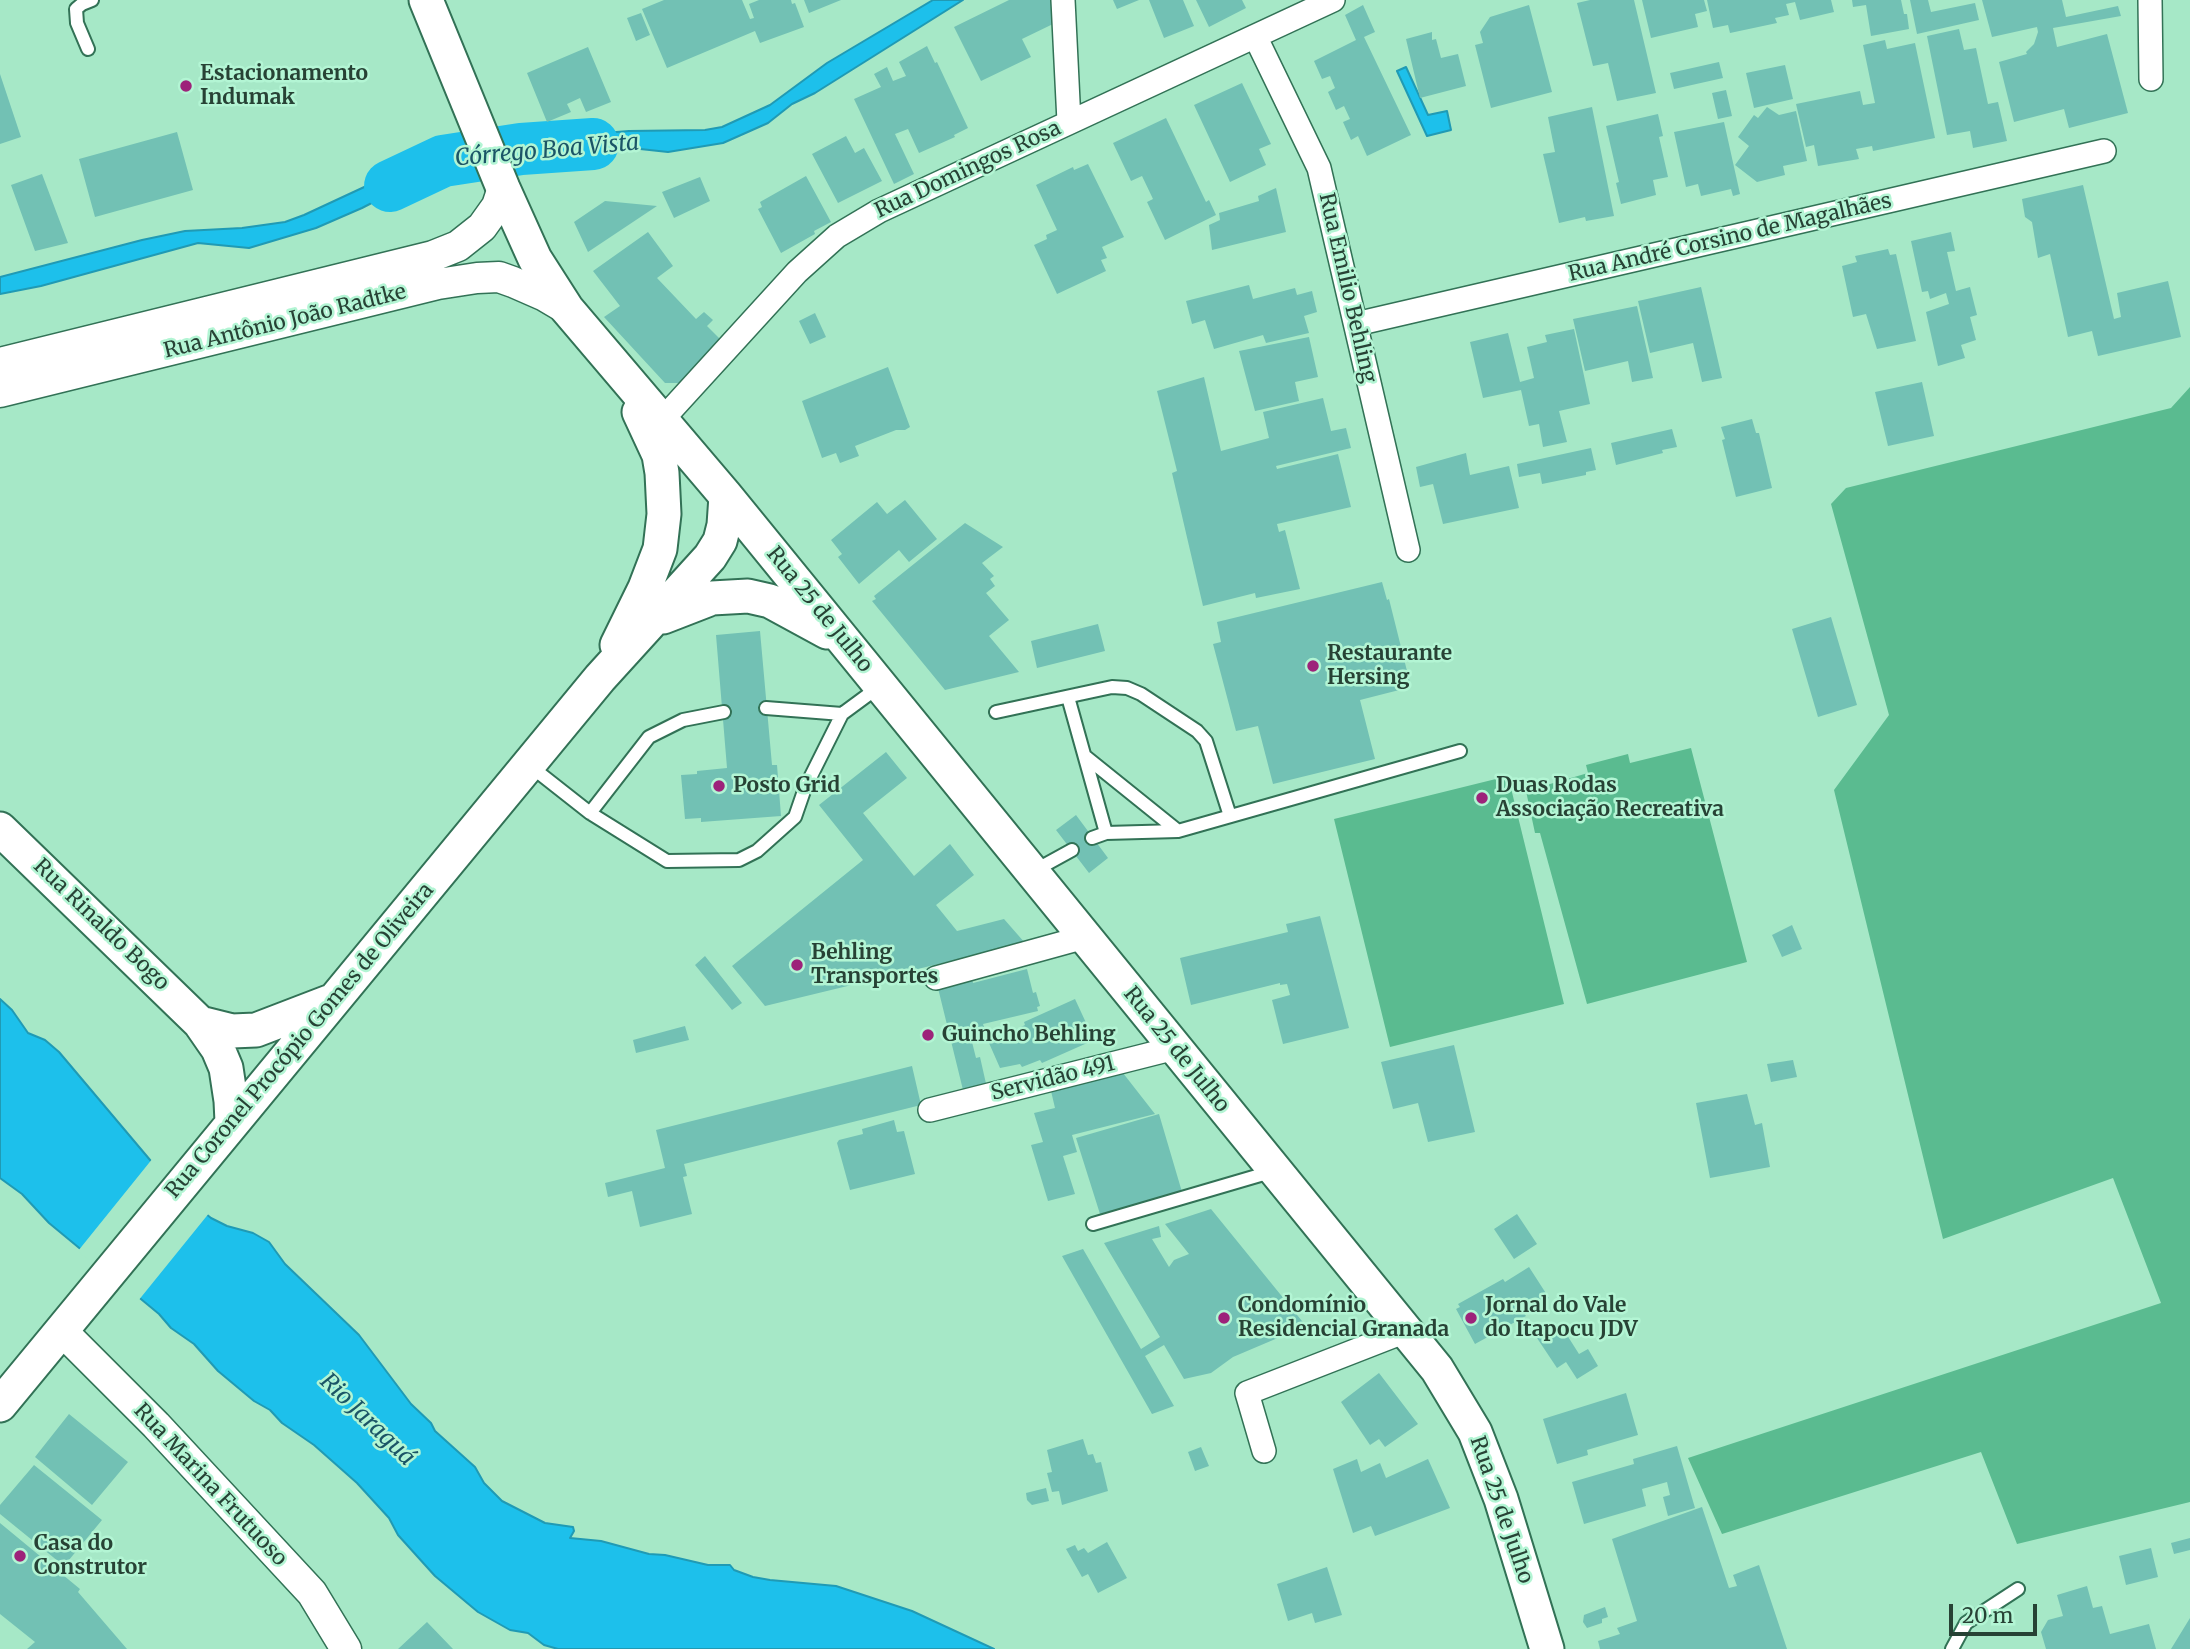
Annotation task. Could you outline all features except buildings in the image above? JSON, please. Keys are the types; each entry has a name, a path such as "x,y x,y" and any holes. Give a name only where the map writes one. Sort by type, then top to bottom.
{"main road":[{"path":"426,0 500,182 535,259 566,309 617,371"},
{"name":"Rua 25 de Julho","path":"617,371 726,496 1437,1368 1475,1432 1501,1499 1547,1649"},
{"name":"Rua Coronel Procópio Gomes de Oliveira","path":"600,678 645,588 660,549 664,514 663,473 659,456 653,439 617,371"},
{"name":"Rua Coronel Procópio Gomes de Oliveira","path":"0,1405 600,678 710,557 720,541 726,496"},
{"path":"654,621 712,598 748,596 788,609 845,643"},
{"name":"Rua Rinaldo Bogo","path":"0,829 200,1023 218,1049 226,1068 231,1101 222,1134"},
{"path":"200,1023 232,1031 256,1030 331,1001"}],"street":[{"path":"1063,0 1069,122"},
{"name":"Rua Domingos Rosa","path":"661,421 797,271 837,236 879,211 1333,0"},
{"path":"2150,0 2151,79"},
{"name":"Rua Emilio Behling","path":"1256,38 1319,168 1408,550"},
{"name":"Rua André Corsino de Magalhães","path":"1356,324 2104,151"},
{"name":"Rua Antônio João Radtke","path":"0,363 433,257 458,246 482,227 497,206 500,182"},
{"name":"Rua Antônio João Radtke","path":"0,392 438,284 477,278 499,278 513,282 566,309"},
{"path":"936,978 1085,937"},
{"name":"Servidão 491","path":"930,1110 1175,1048"},
{"name":"Rua Marina Frutuoso","path":"61,1331 156,1425 312,1594 346,1649"},
{"path":"1264,1451 1247,1393 1406,1331"}],"lane":[{"path":"88,49 77,23 76,9 92,0"},
{"path":"529,765 590,813 667,861 739,860 757,851 795,817 805,788 842,714 880,686"},
{"path":"996,712 1112,687 1127,688 1197,731 1206,741 1230,816"},
{"path":"1069,697 1106,833"},
{"path":"766,708 842,714"},
{"path":"590,813 649,737 684,720 724,712"},
{"path":"1093,838 1106,833 1178,831 1460,751"},
{"path":"1086,757 1178,831"},
{"path":"1032,872 1072,850"},
{"path":"1093,1224 1274,1171"},
{"path":"1952,1649 1966,1623 2018,1589"}],"green space":[{"path":"2190,387 2190,1502 2017,1544 1981,1452 1722,1534 1688,1458 2161,1303 2113,1178 1943,1239 1834,790 1889,715 1831,504 1846,488 2171,408"},
{"path":"1691,748 1747,962 1587,1004 1540,833 1535,833 1526,791 1588,773 1586,765 1628,754 1630,763"},
{"path":"1508,776 1564,1004 1390,1047 1334,819"}],"water":[{"path":"933,0 963,0 815,93 792,104 768,123 723,143 668,152 631,148 525,159 517,140 722,127 770,105 827,63"},
{"path":"1406,67 1428,115 1447,111 1451,130 1427,136 1397,71"},
{"path":"453,151 459,167 422,177 316,228 249,248 198,243 41,286 0,294 0,277 142,240 185,231 242,228 285,222 418,162"},
{"name":"Rio Jaraguá","path":"0,999 12,1010 28,1033 45,1040 59,1052 172,1186 211,1218 227,1226 253,1233 269,1242 285,1264 359,1335 411,1404 431,1423 435,1431 475,1467 484,1483 502,1501 545,1523 573,1527 570,1538 601,1541 649,1554 708,1565 730,1565 734,1570 753,1577 836,1586 912,1611 994,1649 558,1649 544,1645 528,1633 510,1630 478,1612 435,1576 357,1483 314,1445 282,1423 270,1410 254,1401 218,1371 194,1344 171,1328 159,1314 49,1223 22,1194 0,1178"}],"pier":[{"path":"153,1158 174,1183 210,1212 138,1301 78,1251"}],"waterway":[{"name":"Córrego Boa Vista","path":"390,186 443,161 521,149 593,144"}],"place":[{"name":"Estacionamento Indumak","path":"186,86"},
{"name":"Restaurante Hersing","path":"1313,666"},
{"name":"Posto Grid","path":"719,786"},
{"name":"Duas Rodas Associação Recreativa","path":"1482,798"},
{"name":"Behling Transportes","path":"797,965"},
{"name":"Guincho Behling","path":"928,1035"},
{"name":"Condomínio Residencial Granada","path":"1224,1318"},
{"name":"Jornal do Vale do Itapocu JDV","path":"1471,1318"},
{"name":"Casa do Construtor","path":"20,1556"}]}
